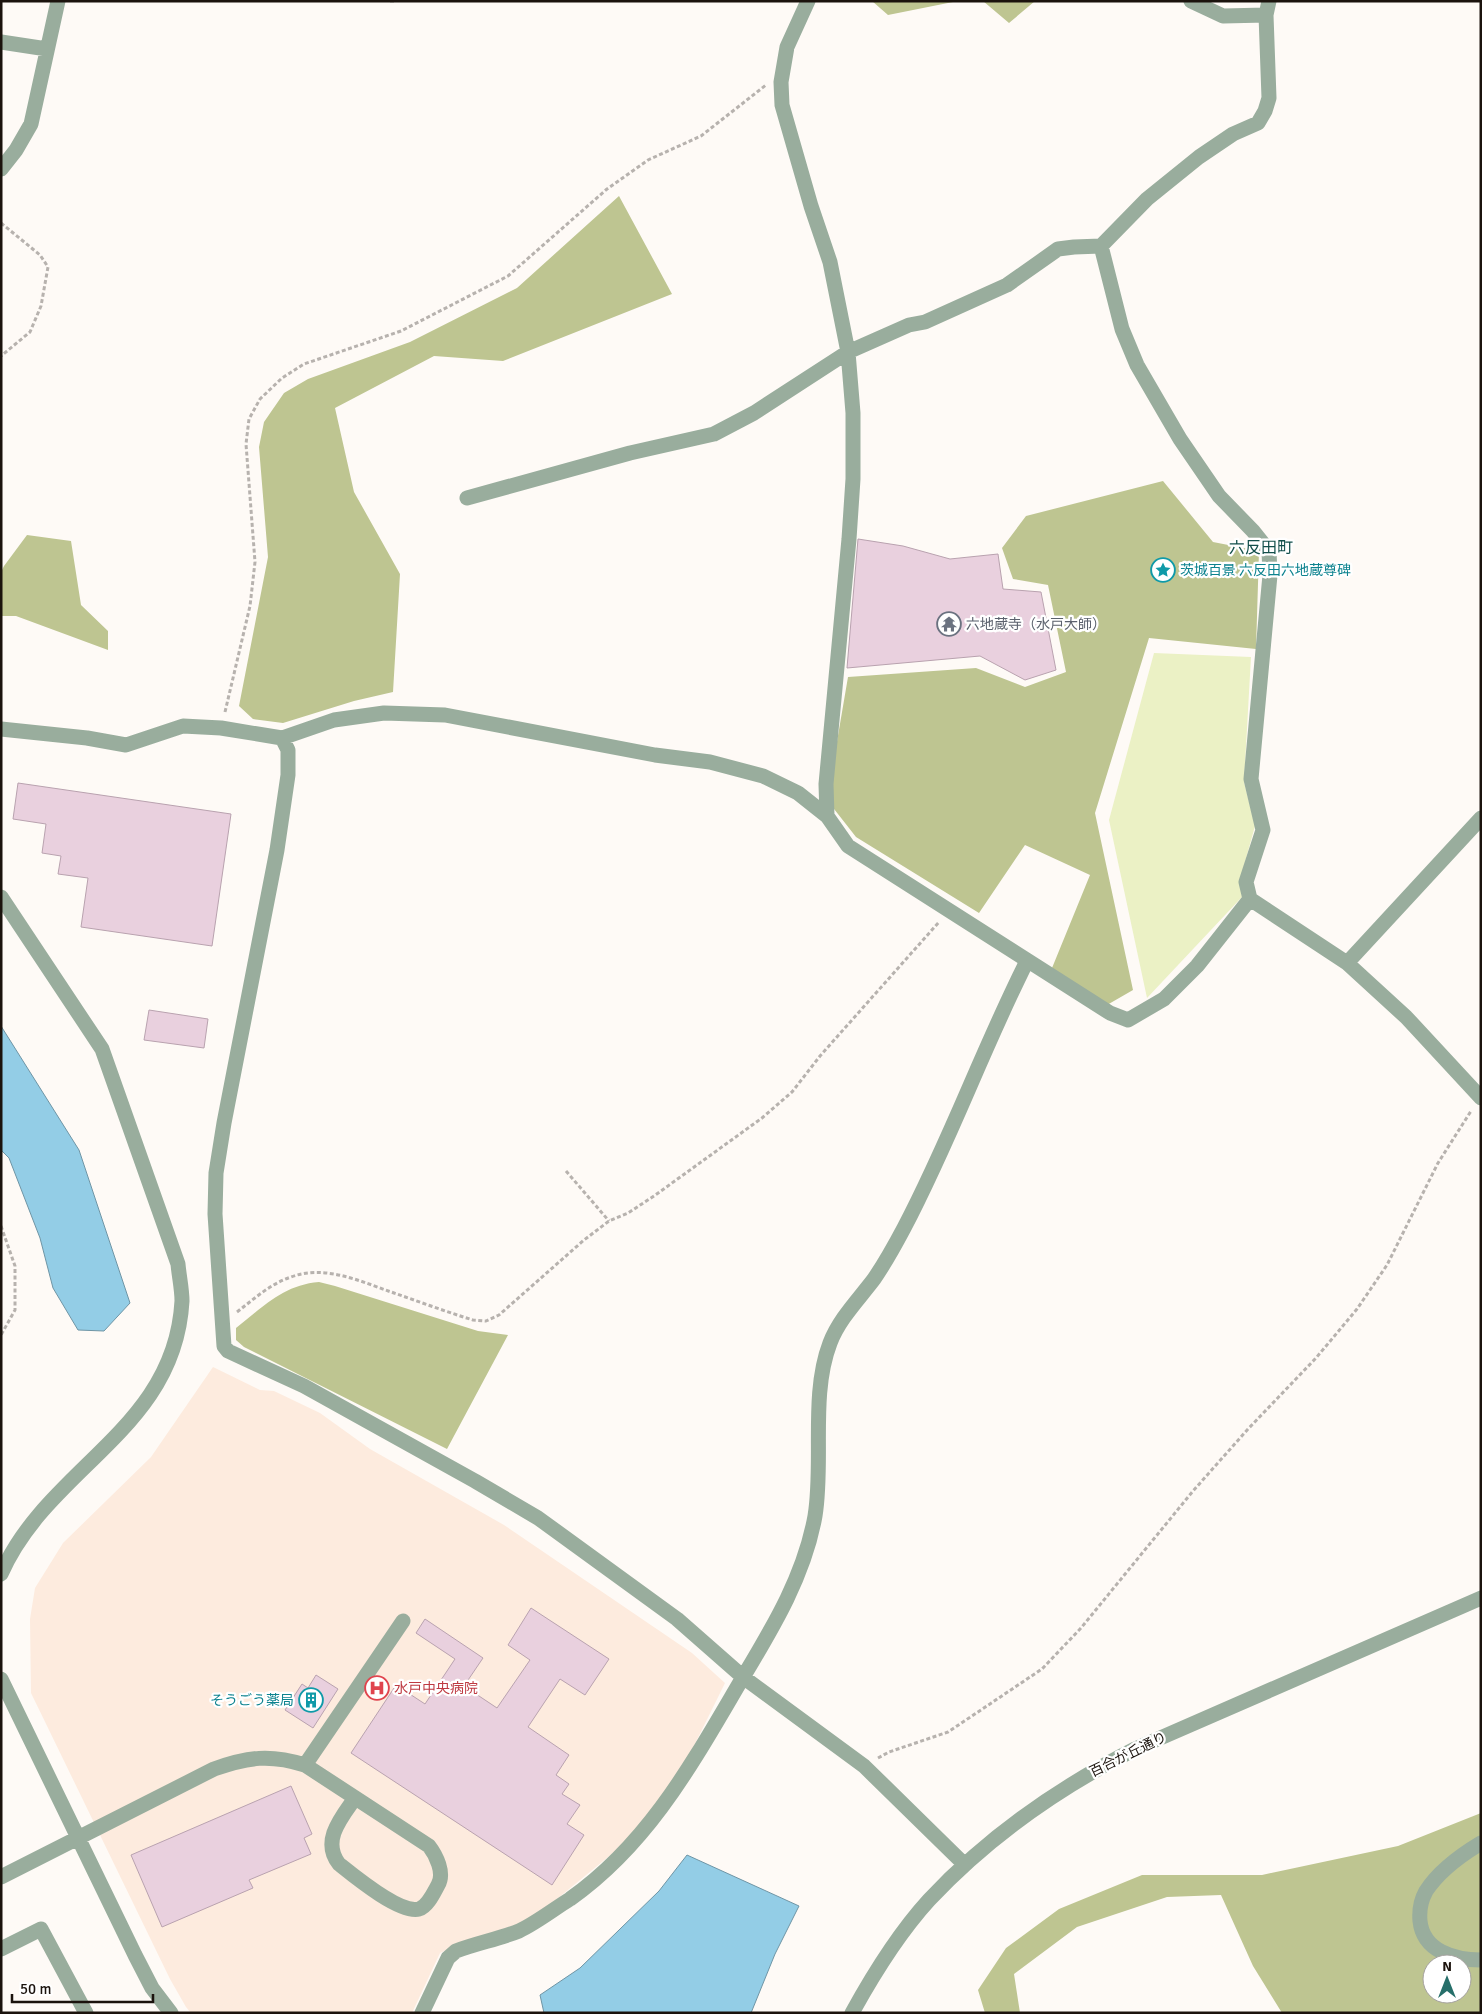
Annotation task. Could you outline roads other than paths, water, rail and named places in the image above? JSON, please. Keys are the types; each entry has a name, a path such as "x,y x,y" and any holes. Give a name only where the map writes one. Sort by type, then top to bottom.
{"street":[{"path":"1,169 16,150 31,124 58,1"},
{"path":"808,1 787,47 781,82 782,105 830,262 848,352 853,413 853,479 826,784 827,816"},
{"path":"466,498 630,453 714,434 754,413 848,352 909,324 924,322 1008,284 1058,249 1101,246 1147,198 1199,157 1233,134 1258,123 1270,98 1267,8 1223,16 1191,1"},
{"path":"1,42 46,49"},
{"path":"1101,246 1122,329 1137,365 1156,400 1219,496 1253,531 1269,551 1270,575 1251,779 1263,830 1246,882 1250,899 1347,963 1406,1017 1480,1097"},
{"path":"1,729 87,738 126,745 183,726 221,728 282,738 334,720 384,713 445,715 637,752 710,762 763,776 798,792 827,816 848,846 1110,1013 1128,1020 1164,1000 1197,966 1250,899"},
{"path":"282,738 288,750 287,784 277,850 216,1173 215,1214 224,1346 228,1352 304,1386 538,1518 677,1619 744,1677 864,1766 964,1864"},
{"path":"1347,963 1481,818"},
{"path":"1,897 102,1050 178,1264 182,1300 171,1358 157,1386 134,1418 42,1510 23,1534 1,1574"},
{"path":"422,2013 448,1958 456,1951 520,1930 572,1897 620,1855 656,1816 689,1770 744,1677 792,1590 802,1564 816,1514 821,1384 830,1343 842,1320 876,1276 904,1229 935,1166 1027,961"},
{"name":"百合が丘通り","path":"852,2013 874,1974 902,1933 928,1901 964,1864 990,1841 1054,1795 1120,1757 1481,1598"},
{"path":"305,1765 403,1621"},
{"path":"1,1679 77,1838 152,1988 171,2013"},
{"path":"1,1876 214,1769 248,1758 273,1758 305,1765 429,1846 434,1853 440,1874 440,1882 426,1904 420,1908 411,1909 389,1900 339,1864 333,1857 332,1839 334,1828 355,1798"},
{"path":"1481,1843 1453,1862 1437,1877 1426,1890 1419,1914 1425,1938 1434,1947 1444,1954 1463,1960 1481,1960"},
{"path":"1,1948 41,1929 86,2013"}],"water":[{"path":"1,1026 79,1150 130,1303 104,1331 78,1330 53,1288 40,1238 9,1158 1,1150"},
{"path":"687,1855 799,1906 775,1954 751,2013 544,2013 540,1995 580,1968 659,1891"}],"place":[{"name":"茨城百景 六反田六地蔵尊碑","path":"1163,570"},
{"name":"六地蔵寺（水戸大師）","path":"949,624"},
{"name":"水戸中央病院","path":"377,1688"},
{"name":"そうごう薬局","path":"311,1700"}],"district":[{"name":"六反田町","path":"1261,547"}]}
